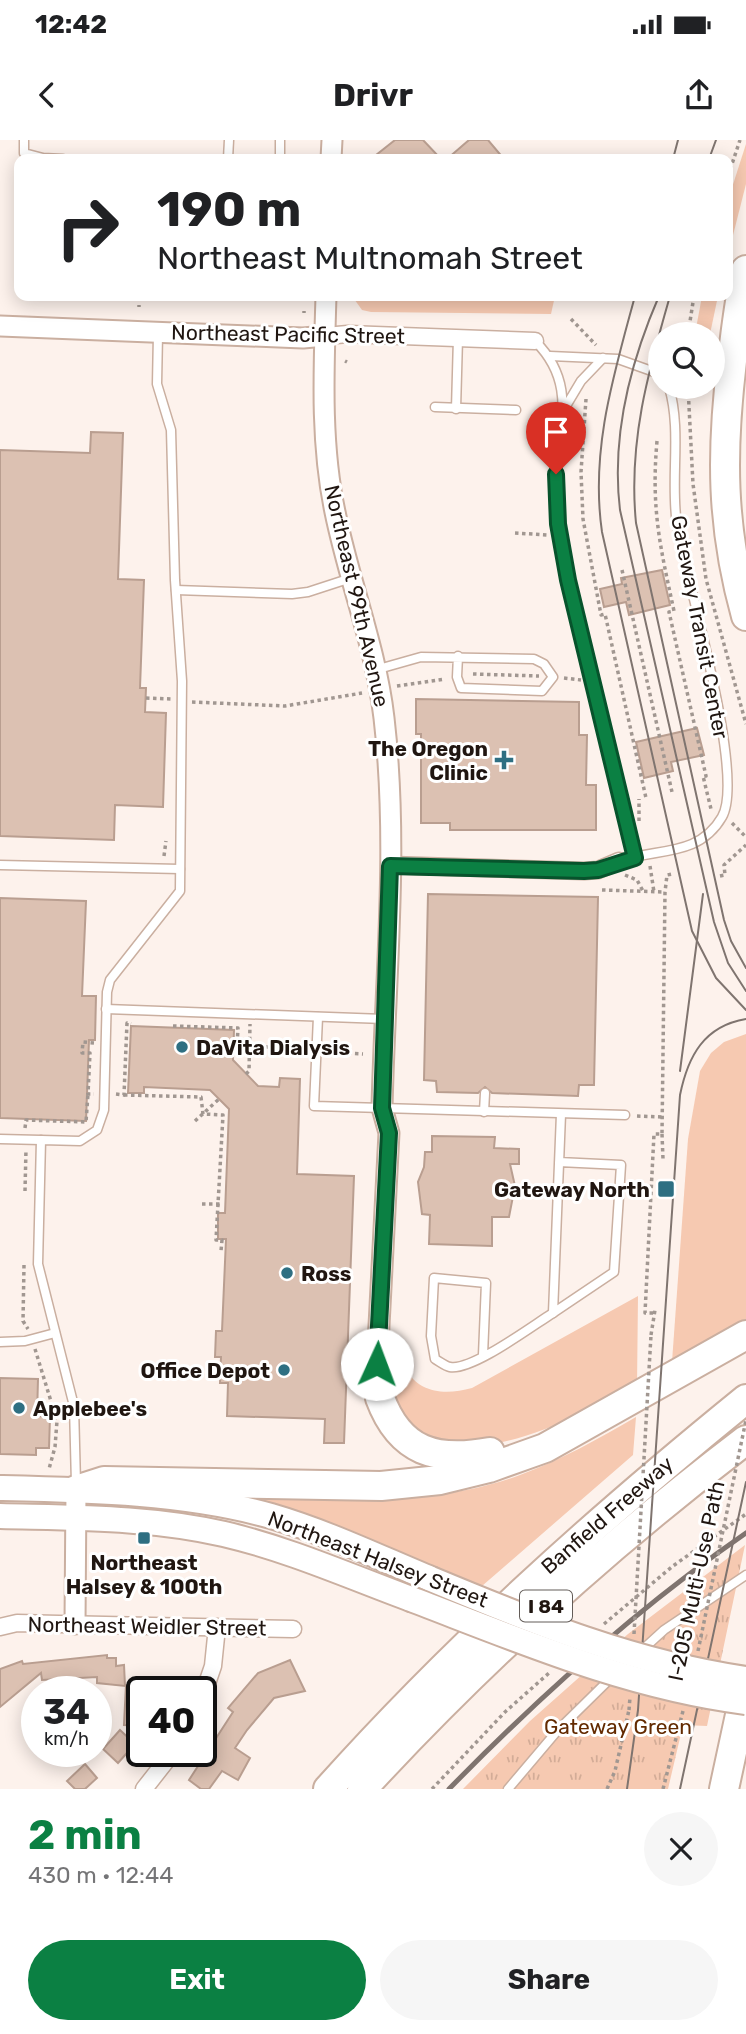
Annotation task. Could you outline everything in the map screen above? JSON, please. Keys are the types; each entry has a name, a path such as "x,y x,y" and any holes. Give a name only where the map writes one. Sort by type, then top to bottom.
{"highway":[{"path":"744,607 730,552 722,475 724,426 746,270"},
{"path":"744,607 737,493 746,398"},
{"path":"76,1490 104,1482 410,1484 489,1468 545,1448 746,1335"},
{"path":"380,1398 392,1424 404,1438 432,1454 463,1457 508,1448 545,1448"},
{"name":"Banfield Freeway","path":"328,1789 412,1698 506,1605 630,1493 746,1399"},
{"name":"Banfield Freeway","path":"362,1789 431,1716 523,1627 658,1509 746,1440"},
{"path":"724,1789 746,1687"}],"main road":[{"name":"Northeast Halsey Street","path":"0,1488 76,1490 183,1499 248,1510 308,1528 615,1651 677,1668 746,1679"},
{"name":"Northeast Halsey Street","path":"0,1516 164,1524 224,1534 274,1548 599,1670 673,1690 746,1702"}],"street":[{"name":"Northeast 99th Avenue","path":"326,301 324,393 334,509 375,670 392,793 382,1108 389,1133 377,1364 380,1398"},
{"name":"Northeast Pacific Street","path":"0,326 303,338 325,336 535,341"},
{"path":"390,866 584,871 598,870 627,859"},
{"path":"75,1624 76,1490"},
{"name":"Northeast Weidler Street","path":"0,1627 17,1623 293,1629"},
{"path":"210,1676 217,1627"},
{"path":"144,1789 161,1767"}],"lane":[{"path":"24,140 24,153 30,154"},
{"path":"0,1139 80,1141 91,1136 101,1124 106,1009 110,979 180,891 183,716 171,430 157,384 158,331"},
{"path":"456,409 458,338"},
{"path":"535,341 550,356 562,382 556,474 563,553 627,859"},
{"path":"550,356 603,358 636,363 648,368"},
{"path":"562,414 581,381 603,358"},
{"name":"Gateway Transit Center","path":"627,859 673,851 702,840 722,817 728,793 723,724 676,522 671,399"},
{"path":"435,407 516,410"},
{"path":"176,590 292,594 308,592 351,578"},
{"path":"375,670 421,657 458,656 496,657 534,659 544,664 552,677 542,691 461,688 457,677 458,656"},
{"path":"0,865 180,869"},
{"path":"106,1009 384,1019"},
{"path":"318,1017 314,1107 625,1115"},
{"path":"484,1112 485,1093"},
{"path":"553,1313 561,1114"},
{"path":"41,1140 38,1264 74,1406 76,1490"},
{"path":"483,1355 486,1283 434,1278 431,1336 435,1359 449,1367 466,1366 614,1272 621,1166 559,1161"},
{"path":"0,1342 25,1342 55,1333"},
{"path":"508,1789 595,1691 664,1630 746,1575"}],"path":[{"path":"733,161 740,140"},
{"path":"690,322 693,301"},
{"path":"571,319 594,345 602,346"},
{"path":"589,391 584,408 581,472 590,566 601,615 605,614 646,798"},
{"path":"689,399 693,484 706,579 746,724"},
{"path":"657,441 653,488 655,527 674,611 669,612 711,809"},
{"path":"515,533 550,535"},
{"path":"622,570 671,792"},
{"path":"731,822 746,836"},
{"path":"720,876 725,874 724,866 746,845"},
{"path":"663,1159 664,892 667,875 671,874"},
{"path":"602,890 664,892"},
{"path":"246,1074 249,1071 250,1015"},
{"path":"160,1025 238,1028 237,1047 249,1047"},
{"path":"124,1095 201,1097 202,1114"},
{"path":"195,1121 219,1099"},
{"path":"202,1114 223,1115 216,1240 222,1240 221,1251"},
{"path":"625,1115 663,1117"},
{"path":"633,1640 654,1312 645,1312 654,1134 662,1134"},
{"path":"202,1204 220,1204"},
{"name":"I-205 Multi-Use Path","path":"697,1655 746,1420"},
{"path":"607,1789 615,1771 630,1696"},
{"name":"I-205 Multi-Use Path","path":"663,1789 684,1708"}],"green space":[{"path":"746,144 746,184 733,235 733,184"},
{"path":"356,301 554,301 551,314 362,310"},
{"path":"701,301 717,301 713,322 697,322"},
{"path":"746,1034 746,1324 672,1362 688,1139 700,1071 711,1053 724,1042"},
{"path":"638,1296 637,1386 586,1412 524,1436 492,1444 462,1446 435,1441 412,1426 398,1406 393,1384 394,1367 405,1368 411,1377 425,1388 443,1392 472,1388"},
{"path":"636,1417 633,1455 482,1586 313,1518 248,1499 248,1495 386,1499 454,1492 487,1485 535,1469 579,1449"},
{"name":"Gateway Green","path":"745,1545 707,1726 683,1725 668,1789 463,1789 530,1721 628,1634"}],"building":[{"path":"395,140 423,140 436,154 377,154"},
{"path":"469,140 488,140 500,154 453,154"},
{"path":"91,432 123,433 118,579 144,580 140,688 146,688 145,712 166,713 163,807 115,805 114,840 0,836 0,450 90,453"},
{"path":"662,570 670,605 629,615 626,602 604,607 600,589 622,584 621,578"},
{"name":"The Oregon Clinic","path":"416,699 579,702 579,735 587,735 586,785 596,785 596,830 450,830 450,823 421,823 421,734 416,734"},
{"path":"697,728 704,755 671,762 673,771 644,778 636,742"},
{"path":"428,894 598,897 594,1085 579,1085 578,1096 492,1093 485,1087 478,1093 437,1092 436,1081 424,1080"},
{"path":"0,898 86,901 82,996 96,996 95,1040 89,1040 86,1121 0,1118"},
{"path":"131,1026 234,1030 233,1060 258,1086 279,1087 280,1078 300,1079 297,1174 354,1176 344,1443 324,1443 325,1419 227,1416 228,1383 220,1383 221,1357 215,1357 216,1331 222,1331 226,1239 218,1239 218,1213 225,1213 229,1109 210,1090 144,1087 144,1093 128,1093"},
{"path":"432,1136 495,1137 494,1148 519,1149 519,1164 510,1164 515,1186 509,1217 492,1217 492,1246 429,1244 430,1215 422,1214 418,1182 424,1167 425,1152 432,1152"},
{"name":"Applebee's","path":"0,1378 38,1379 37,1416 50,1417 49,1448 36,1448 36,1455 0,1454"},
{"path":"107,1655 107,1658 116,1658 116,1666 124,1665 125,1686 112,1685 112,1676 41,1676 41,1673 37,1676 21,1676 21,1690 0,1707 0,1669 22,1661 23,1664"},
{"path":"290,1660 305,1691 274,1698 247,1730 235,1748 250,1758 238,1780 222,1771 209,1789 201,1789 189,1780 197,1767 217,1767 217,1737 233,1712 228,1708 258,1673"},
{"path":"126,1685 126,1725 124,1725"},
{"path":"120,1730 126,1736 126,1754 118,1763 112,1757 112,1739"},
{"path":"82,1767 88,1767 97,1778 85,1789 75,1789 67,1781"}],"tram line":[{"path":"674,154 678,140"},
{"path":"711,154 716,140"},
{"path":"634,301 606,412 599,472 602,532 692,931 716,978 746,1010"},
{"path":"657,301 639,347 625,400 618,455 620,510 714,922 728,963 746,991"},
{"path":"669,301 647,380 637,436 634,493 636,523 724,920 731,941 746,968"},
{"path":"680,1071 703,894"},
{"path":"627,1789 638,1710 680,1095 688,1068 700,1045 719,1028 746,1019"},
{"path":"680,1789 746,1482"}],"railway":[{"path":"449,1789 555,1686 628,1622 746,1533"}],"place":[{"name":"The Oregon Clinic","path":"504,760"},
{"name":"DaVita Dialysis","path":"182,1047"},
{"name":"Gateway North","path":"666,1189"},
{"name":"Ross","path":"287,1273"},
{"name":"Office Depot","path":"284,1370"},
{"name":"Applebee's","path":"19,1408"},
{"name":"Northeast Halsey & 100th","path":"144,1538"}],"route":[{"path":"377,1364 389,1133 382,1108 390,866 584,871 598,870 635,858 568,580 558,524 556,474"}]}
